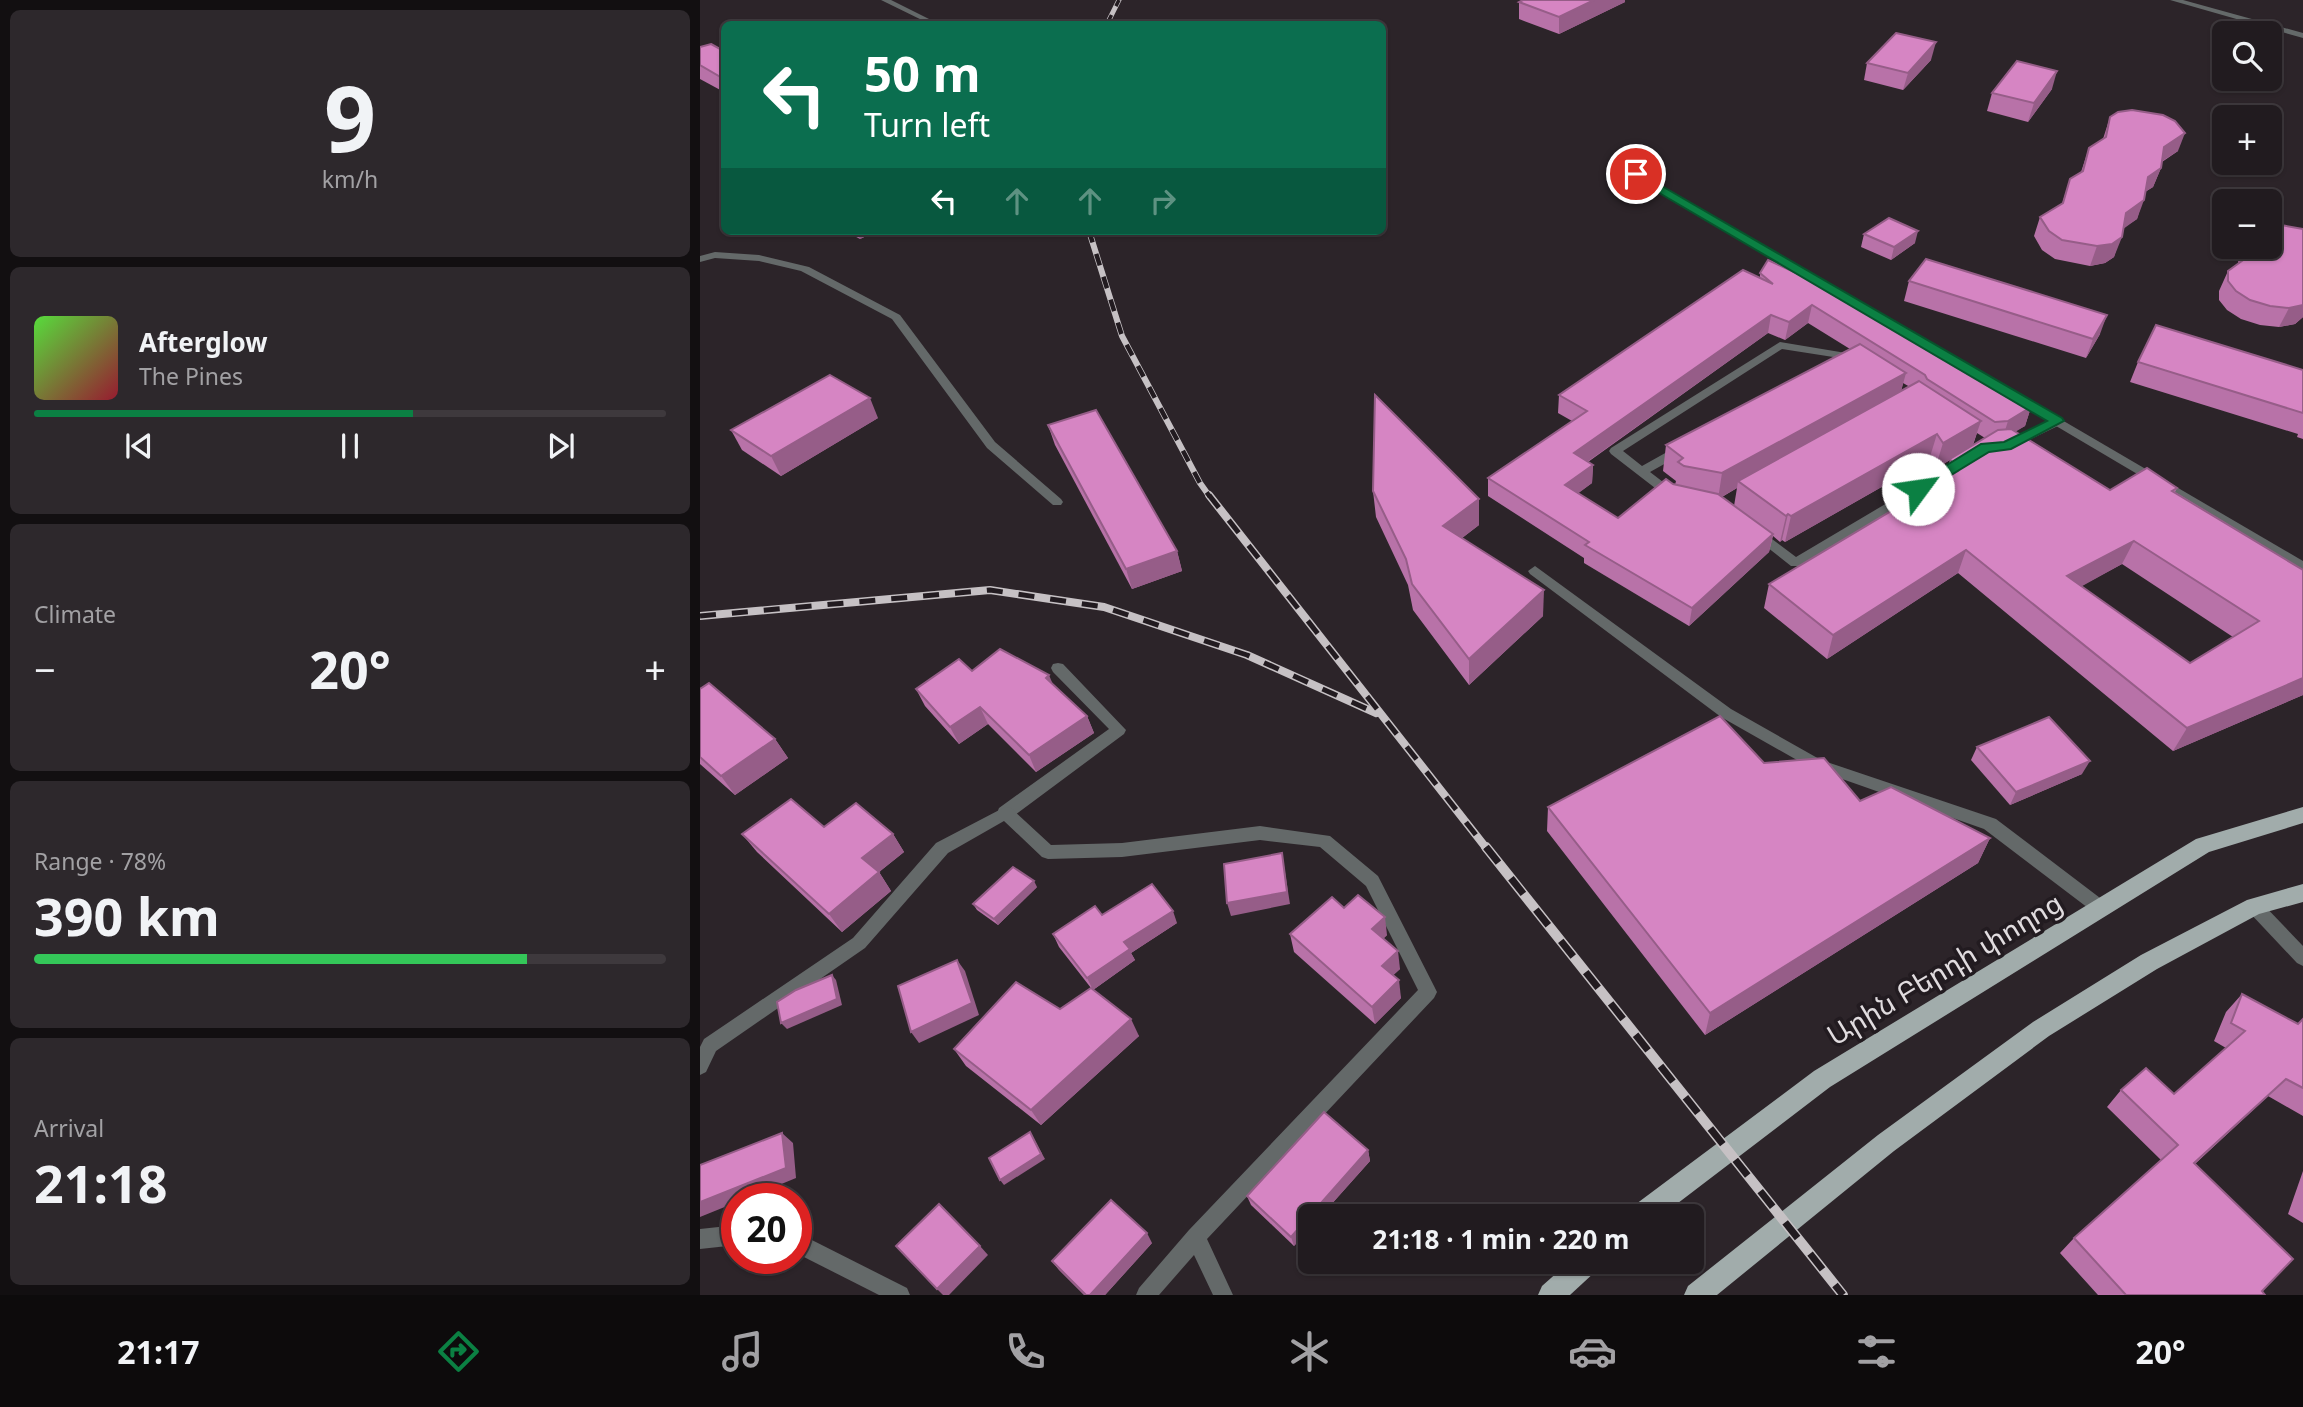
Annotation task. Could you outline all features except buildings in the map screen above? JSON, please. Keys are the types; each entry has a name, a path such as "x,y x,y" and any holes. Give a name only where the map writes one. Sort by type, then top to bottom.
{"main road":[{"name":"Արին Բերդի փողոց","path":"1657,1204 1822,1079 2203,845 2303,815"},
{"path":"1697,1295 1886,1143 2041,1029 2149,962 2254,906 2303,893"},
{"path":"1551,1295 1574,1274"}],"street":[{"path":"885,0 929,21"},
{"path":"2174,0 2303,36"},
{"path":"1636,174 2303,567"},
{"path":"700,259 715,255 759,258 805,269 896,317 991,445 1057,502"},
{"path":"1686,500 1675,497 1615,451 1780,345 1846,356 1858,363"},
{"path":"1823,369 1846,356"},
{"path":"1996,447 2006,446 2058,421"},
{"path":"1642,471 1687,446"},
{"path":"1742,523 1796,563 1975,454"},
{"path":"1535,571 1726,713 1816,764 1990,824 2102,909"},
{"path":"700,1066 710,1045 859,943 942,848 1005,813 1119,730 1058,668"},
{"path":"1005,813 1048,852 1122,850 1260,833 1324,841 1372,881 1428,992 1196,1237 1146,1295"},
{"path":"2254,906 2303,958"},
{"path":"700,1239 721,1237"},
{"path":"1196,1237 1223,1295"},
{"path":"812,1250 900,1295"}],"railway":[{"path":"1108,21 1119,0"},
{"path":"1090,235 1122,336 1210,497"},
{"path":"1209,495 1487,849"},
{"path":"700,616 990,590 1104,607 1247,655 1376,713"},
{"path":"1486,847 1843,1295"}],"route":[{"path":"1636,174 2058,421 2006,446 1986,447 1918,489"}]}
